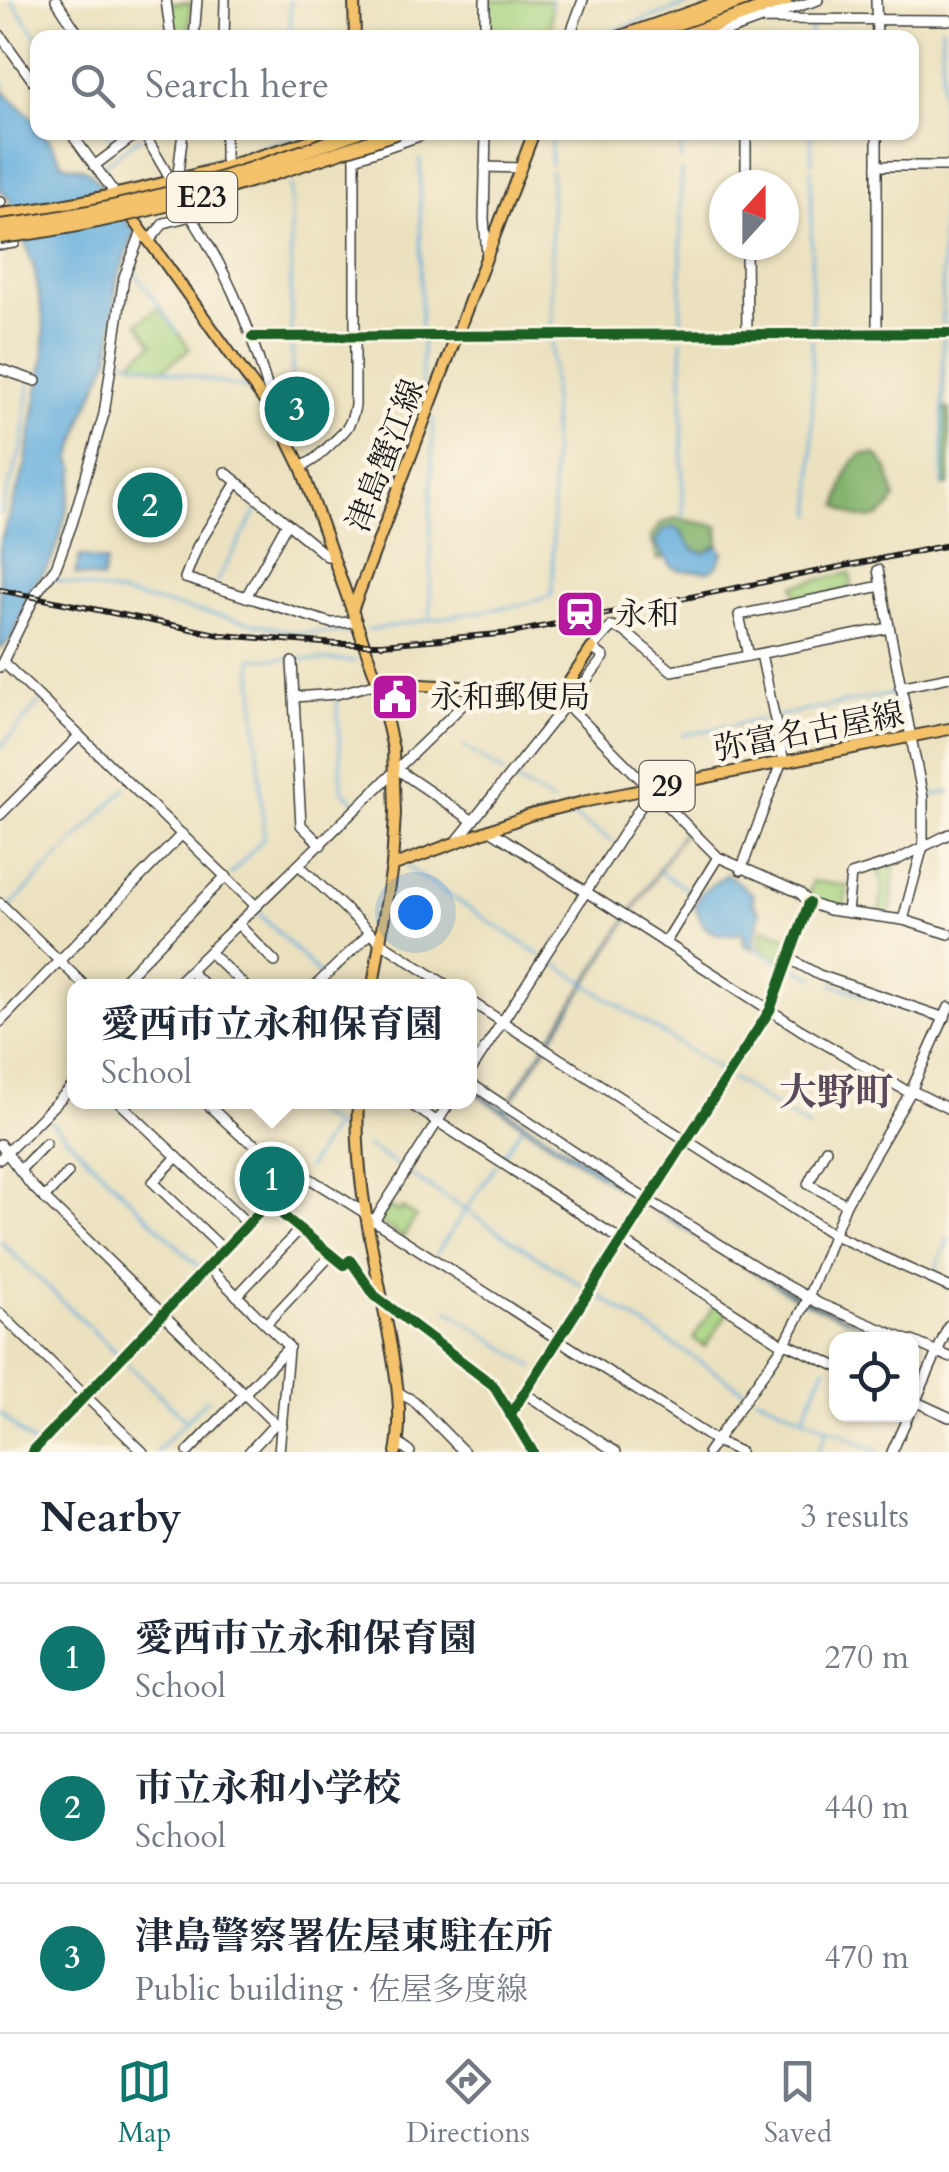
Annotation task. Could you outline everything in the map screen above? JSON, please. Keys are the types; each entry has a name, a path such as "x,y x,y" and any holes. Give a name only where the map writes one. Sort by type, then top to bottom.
{"highway":[{"path":"659,30 744,0"},
{"path":"699,30 786,0"},
{"name":"E23","path":"2,218 84,214 184,191 333,140"},
{"name":"E23","path":"0,237 87,224 188,201 374,140"}],"main road":[{"path":"354,0 355,30"},
{"path":"638,30 724,0"},
{"path":"2,218 175,182 312,140"},
{"name":"津島蟹江線","path":"353,608 531,140"},
{"path":"111,196 145,236 278,420 301,467 353,608 378,683 397,771 392,866 374,979"},
{"path":"378,683 526,690 564,702 592,648"},
{"name":"弥富名古屋線","path":"392,866 530,815 949,728"},
{"path":"358,1109 358,1151 399,1393 397,1448"}],"street":[{"path":"166,0 170,30"},
{"path":"194,30 196,0"},
{"path":"224,30 225,0"},
{"path":"485,0 485,30"},
{"path":"572,30 583,0"},
{"path":"731,30 818,0"},
{"path":"876,0 876,30"},
{"path":"62,2 76,30"},
{"path":"761,19 949,20"},
{"path":"745,25 745,30"},
{"path":"0,35 30,77"},
{"path":"76,140 111,196"},
{"path":"94,166 135,140"},
{"path":"149,140 175,182"},
{"path":"175,182 181,140"},
{"path":"225,140 225,160 237,198"},
{"path":"301,467 320,458 344,434 355,406 356,140"},
{"path":"356,158 408,140"},
{"path":"486,140 487,259"},
{"path":"746,140 746,170"},
{"path":"877,140 878,334"},
{"path":"877,166 949,166"},
{"path":"485,167 521,168"},
{"path":"256,906 2,664 37,592 56,567 72,524 99,438 114,362 124,278 145,236 164,222 192,216 223,265 252,337 278,420"},
{"path":"0,245 15,244"},
{"path":"746,260 746,334"},
{"path":"252,337 355,333 949,334"},
{"path":"0,369 36,381"},
{"path":"225,472 327,556 334,555"},
{"path":"237,482 197,547 184,578 330,623 357,622"},
{"path":"246,597 287,524"},
{"path":"878,570 924,798 923,846 903,920"},
{"path":"748,656 740,614 881,586"},
{"path":"592,648 612,626 624,631 672,671 889,628"},
{"path":"741,870 783,762 761,654"},
{"path":"292,662 302,825 321,845"},
{"path":"900,687 949,678"},
{"path":"294,697 338,694 378,683"},
{"path":"181,979 479,689"},
{"path":"456,842 564,702 718,858 800,894 809,903 948,931"},
{"path":"0,814 79,736"},
{"path":"397,771 473,820"},
{"path":"477,1061 649,791"},
{"path":"490,830 770,1010 910,1092 949,1109"},
{"path":"0,1022 182,834"},
{"path":"847,912 851,875 895,862 949,834"},
{"path":"665,942 718,858"},
{"path":"300,866 380,942 437,979"},
{"path":"125,979 226,876"},
{"path":"0,902 78,979"},
{"path":"510,1415 770,1010 809,903"},
{"path":"238,924 276,962"},
{"path":"322,979 370,933"},
{"path":"209,952 237,979"},
{"path":"788,958 819,975 946,1020"},
{"path":"190,971 198,979"},
{"path":"231,979 234,976"},
{"path":"477,1006 832,1234 949,1288"},
{"path":"708,1452 784,1344 807,1300 846,1204 910,1092 946,1020 949,1006"},
{"path":"477,1088 646,1202 807,1300 889,1332"},
{"path":"67,1092 3,1151 44,1198 162,1316 278,1425"},
{"path":"126,1109 248,1224"},
{"path":"213,1109 240,1135 716,1441 740,1452"},
{"path":"418,1109 784,1344 829,1363"},
{"path":"368,1217 446,1109"},
{"path":"20,1170 46,1143"},
{"path":"826,1150 808,1184 846,1204"},
{"path":"177,1157 152,1182 224,1250"},
{"path":"44,1198 68,1174"},
{"path":"32,1452 268,1203 344,1266 350,1260 375,1296 493,1385 534,1452"},
{"path":"237,1296 300,1229"},
{"path":"266,1324 331,1255"},
{"path":"208,1266 289,1347"},
{"path":"0,1313 144,1452"},
{"path":"919,1391 949,1325"},
{"path":"919,1346 949,1357"},
{"path":"188,1452 289,1347"},
{"path":"280,1452 278,1425 289,1347"},
{"path":"399,1393 414,1401 464,1452"},
{"path":"524,1393 616,1452"},
{"path":"919,1408 949,1416"},
{"path":"892,1452 905,1422"},
{"path":"256,1449 278,1425"},
{"path":"197,1443 206,1452"},
{"path":"397,1448 410,1452"}],"green space":[{"path":"488,0 551,0 551,30 489,30"},
{"path":"169,3 191,3 189,30 171,30"},
{"path":"159,307 190,349 162,370 130,362 153,344 138,323"},
{"path":"943,409 949,409 949,484 943,486"},
{"path":"862,454 876,454 888,469 895,498 883,514 869,519 838,506 848,470"},
{"path":"675,518 718,526 719,544 701,552 682,533 657,546 666,556 658,560 651,537 660,524"},
{"path":"850,573 852,589 797,600 794,585"},
{"path":"895,864 890,916 879,914 883,887 878,869"},
{"path":"813,881 848,886 844,909 824,905 808,895"},
{"path":"764,928 792,939 784,961 761,947"},
{"path":"390,1206 416,1217 403,1237 379,1222 382,1212 385,1214"},
{"path":"715,1304 728,1312 705,1347 693,1339"}],"water":[{"path":"0,88 30,116 30,140 49,140 63,164 86,170 94,177 100,184 99,190 135,232 117,280 110,357 84,416 71,460 76,469 59,539 49,565 28,594 15,631 0,649 0,543 25,467 44,357 44,322 34,268 10,200 0,189"},
{"path":"673,527 694,550 705,553 718,546 723,553 717,566 709,571 672,567 655,543 663,530"},
{"path":"80,556 106,562 102,580 75,574"},
{"path":"684,831 506,1110 799,1297 880,1332 801,1301 615,1186 477,1092 504,1109"},
{"path":"727,874 753,894 753,903 760,912 753,949 744,945 743,933 723,935 710,931 701,922 695,905 702,892"}],"waterway":[{"path":"11,0 32,30"},
{"path":"290,0 290,30"},
{"path":"551,0 551,5"},
{"path":"616,30 700,0"},
{"path":"811,8 811,15"},
{"path":"942,26 942,163"},
{"path":"0,80 5,86"},
{"path":"113,140 116,145"},
{"path":"103,166 137,140"},
{"path":"229,158 283,140"},
{"path":"551,140 551,165"},
{"path":"681,140 681,161"},
{"path":"811,140 812,163"},
{"path":"199,167 198,164 222,159"},
{"path":"420,159 421,332"},
{"path":"811,170 812,328"},
{"path":"551,171 552,327"},
{"path":"681,171 681,330"},
{"path":"942,171 943,328"},
{"path":"291,185 291,334"},
{"path":"133,270 178,332"},
{"path":"812,339 813,516"},
{"path":"943,339 943,486"},
{"path":"682,340 683,517"},
{"path":"422,341 422,414"},
{"path":"552,341 553,581"},
{"path":"292,342 292,398"},
{"path":"119,359 248,389"},
{"path":"0,514 22,447 29,385"},
{"path":"430,539 433,419"},
{"path":"216,583 259,507"},
{"path":"430,617 431,544"},
{"path":"55,580 298,633 352,632"},
{"path":"368,630 525,604 551,596 553,585"},
{"path":"230,875 264,838 252,658 356,661"},
{"path":"904,691 926,687"},
{"path":"778,716 897,693"},
{"path":"337,700 342,790 356,802"},
{"path":"0,748 40,702"},
{"path":"683,735 770,718"},
{"path":"463,746 505,773"},
{"path":"513,779 552,802"},
{"path":"10,907 126,788"},
{"path":"926,797 949,792"},
{"path":"567,812 612,841"},
{"path":"408,868 541,955"},
{"path":"660,872 691,892"},
{"path":"259,913 321,976"},
{"path":"753,948 783,962"},
{"path":"548,959 586,983"},
{"path":"791,966 815,978"},
{"path":"832,984 938,1021"},
{"path":"587,985 724,1073"},
{"path":"731,1078 809,1128"},
{"path":"308,1109 349,1135"},
{"path":"50,1121 202,1270"},
{"path":"307,1169 333,1126"},
{"path":"501,1159 521,1128"},
{"path":"367,1146 404,1170"},
{"path":"436,1254 496,1165"},
{"path":"408,1173 586,1288"},
{"path":"932,1277 949,1238"},
{"path":"0,1241 119,1356"},
{"path":"593,1292 745,1391"},
{"path":"448,1310 534,1367"},
{"path":"843,1332 846,1325"},
{"path":"125,1362 186,1420"},
{"path":"803,1417 826,1366"},
{"path":"755,1396 880,1452"},
{"path":"156,1452 208,1398"},
{"path":"0,1413 34,1445"},
{"path":"818,1452 827,1430"}],"railway":[{"path":"0,590 221,635 382,644 511,633 949,545"}],"cycle path":[{"path":"252,337 949,333"},
{"path":"510,1415 770,1010 809,903"},
{"path":"32,1452 268,1203 344,1265 350,1260 375,1296 493,1385 533,1452"}],"place":[{"name":"津島警察署佐屋東駐在所","path":"297,409"},
{"name":"市立永和小学校","path":"150,505"},
{"name":"永和","path":"580,614"},
{"name":"永和郵便局","path":"395,697"},
{"name":"愛西市立永和保育園","path":"272,1179"}],"district":[{"name":"大野町","path":"836,1092"}]}
